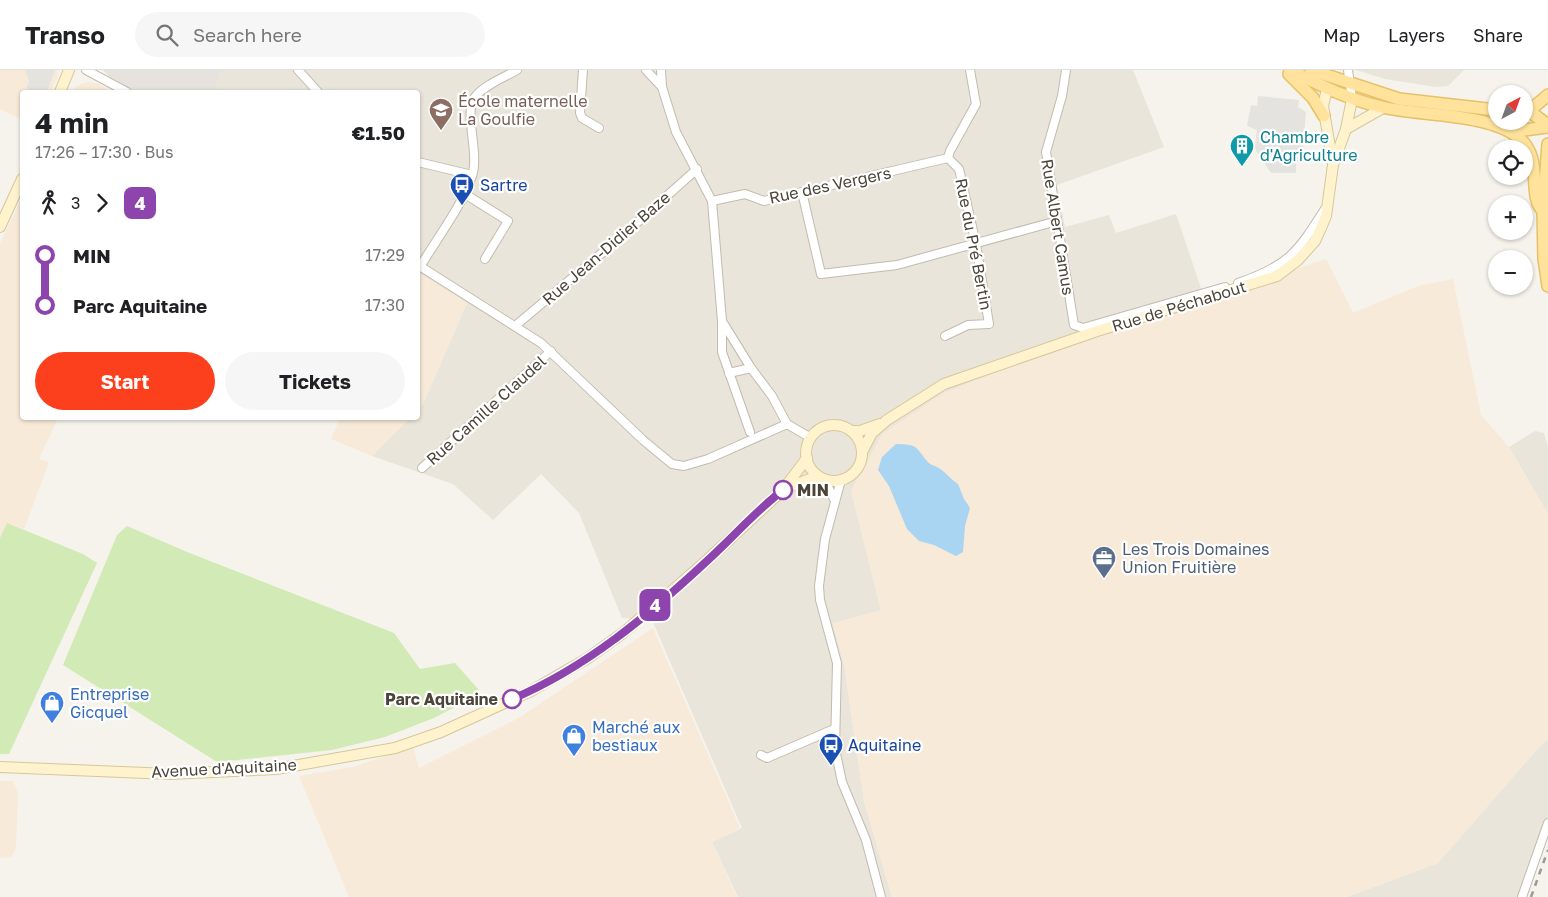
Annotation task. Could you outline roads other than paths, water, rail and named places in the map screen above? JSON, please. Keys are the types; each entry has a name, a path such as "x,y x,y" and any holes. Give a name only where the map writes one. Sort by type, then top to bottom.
{"main road":[{"path":"1284,70 1313,98 1324,116"},
{"path":"1290,70 1324,75 1352,85 1417,102 1488,109"},
{"path":"1324,75 1352,99 1383,108 1503,122 1524,130 1548,126"},
{"path":"1533,105 1548,95"},
{"path":"1533,115 1548,126"},
{"path":"1459,118 1500,127 1523,141 1533,163 1537,198 1543,211"},
{"path":"1548,144 1543,211 1544,259 1548,286"}],"street":[{"path":"61,90 69,70"},
{"path":"86,70 123,90"},
{"path":"298,70 316,90"},
{"path":"420,264 464,194 472,175 475,153 470,108 475,97 517,70"},
{"path":"584,70 580,113 582,118 599,128"},
{"path":"646,70 662,87"},
{"path":"661,70 662,87 676,132 697,169 712,201 722,321 722,352 750,432"},
{"name":"Rue du Pré Bertin","path":"945,336 968,325 989,324 976,244 959,170 948,158 976,104 970,70"},
{"name":"Rue Albert Camus","path":"1066,70 1062,96 1046,152 1074,325 1082,328 1228,287 1269,271 1285,262 1299,249 1328,206"},
{"path":"1348,70 1352,85 1352,99"},
{"path":"1324,75 1323,106 1333,165"},
{"name":"Rue de Péchabout","path":"862,452 872,433 887,420 944,384 1073,338 1277,276 1298,260 1315,241 1326,216 1333,165 1346,129 1352,99"},
{"path":"1346,129 1383,108"},
{"name":"Rue des Vergers","path":"712,201 745,194 764,200 948,158"},
{"path":"420,162 472,175"},
{"name":"Rue Jean-Didier Baze","path":"515,326 621,237 697,169"},
{"path":"0,227 20,183"},
{"path":"802,192 821,274 897,265 1057,221"},
{"path":"464,194 508,221 484,259"},
{"path":"420,267 515,326 551,351 643,440 672,464 684,466 708,459 787,424"},
{"path":"722,321 751,368 772,396 787,424 811,438"},
{"name":"Rue Camille Claudel","path":"422,468 551,351"},
{"path":"730,373 751,368"},
{"name":"Rue de Péchabout","path":"851,431 860,431 887,420"},
{"path":"821,477 841,480 848,477 858,468 862,452 860,444 851,431 843,427 825,427 811,438 808,444 806,458 813,471 821,477 834,499"},
{"name":"Avenue d'Aquitaine","path":"0,767 170,774 276,769 395,748 441,732 531,691 588,658 623,633 705,562 783,490 806,458"},
{"name":"Avenue d'Aquitaine","path":"783,490 821,477"},
{"path":"841,480 834,499 825,539 819,586 820,600 837,663 835,749 842,782 866,840 881,897"},
{"path":"761,755 767,758 834,729"},
{"path":"1522,897 1548,823"}],"water":[{"path":"896,444 915,447 929,463 940,469 958,484 970,508 965,526 963,552 956,556 934,545 919,541 907,529 889,486 878,470 882,457"}],"railway":[{"path":"1531,897 1548,850"}],"place":[{"name":"École maternelle La Goulfie","path":"441,131"},
{"name":"Chambre d'Agriculture","path":"1242,167"},
{"name":"Sartre","path":"462,206"},
{"name":"MIN","path":"783,490"},
{"name":"Les Trois Domaines Union Fruitière","path":"1104,579"},
{"name":"Parc Aquitaine","path":"512,699"},
{"name":"Entreprise Gicquel","path":"52,724"},
{"name":"Marché aux bestiaux","path":"574,757"},
{"name":"Aquitaine","path":"831,766"}]}
